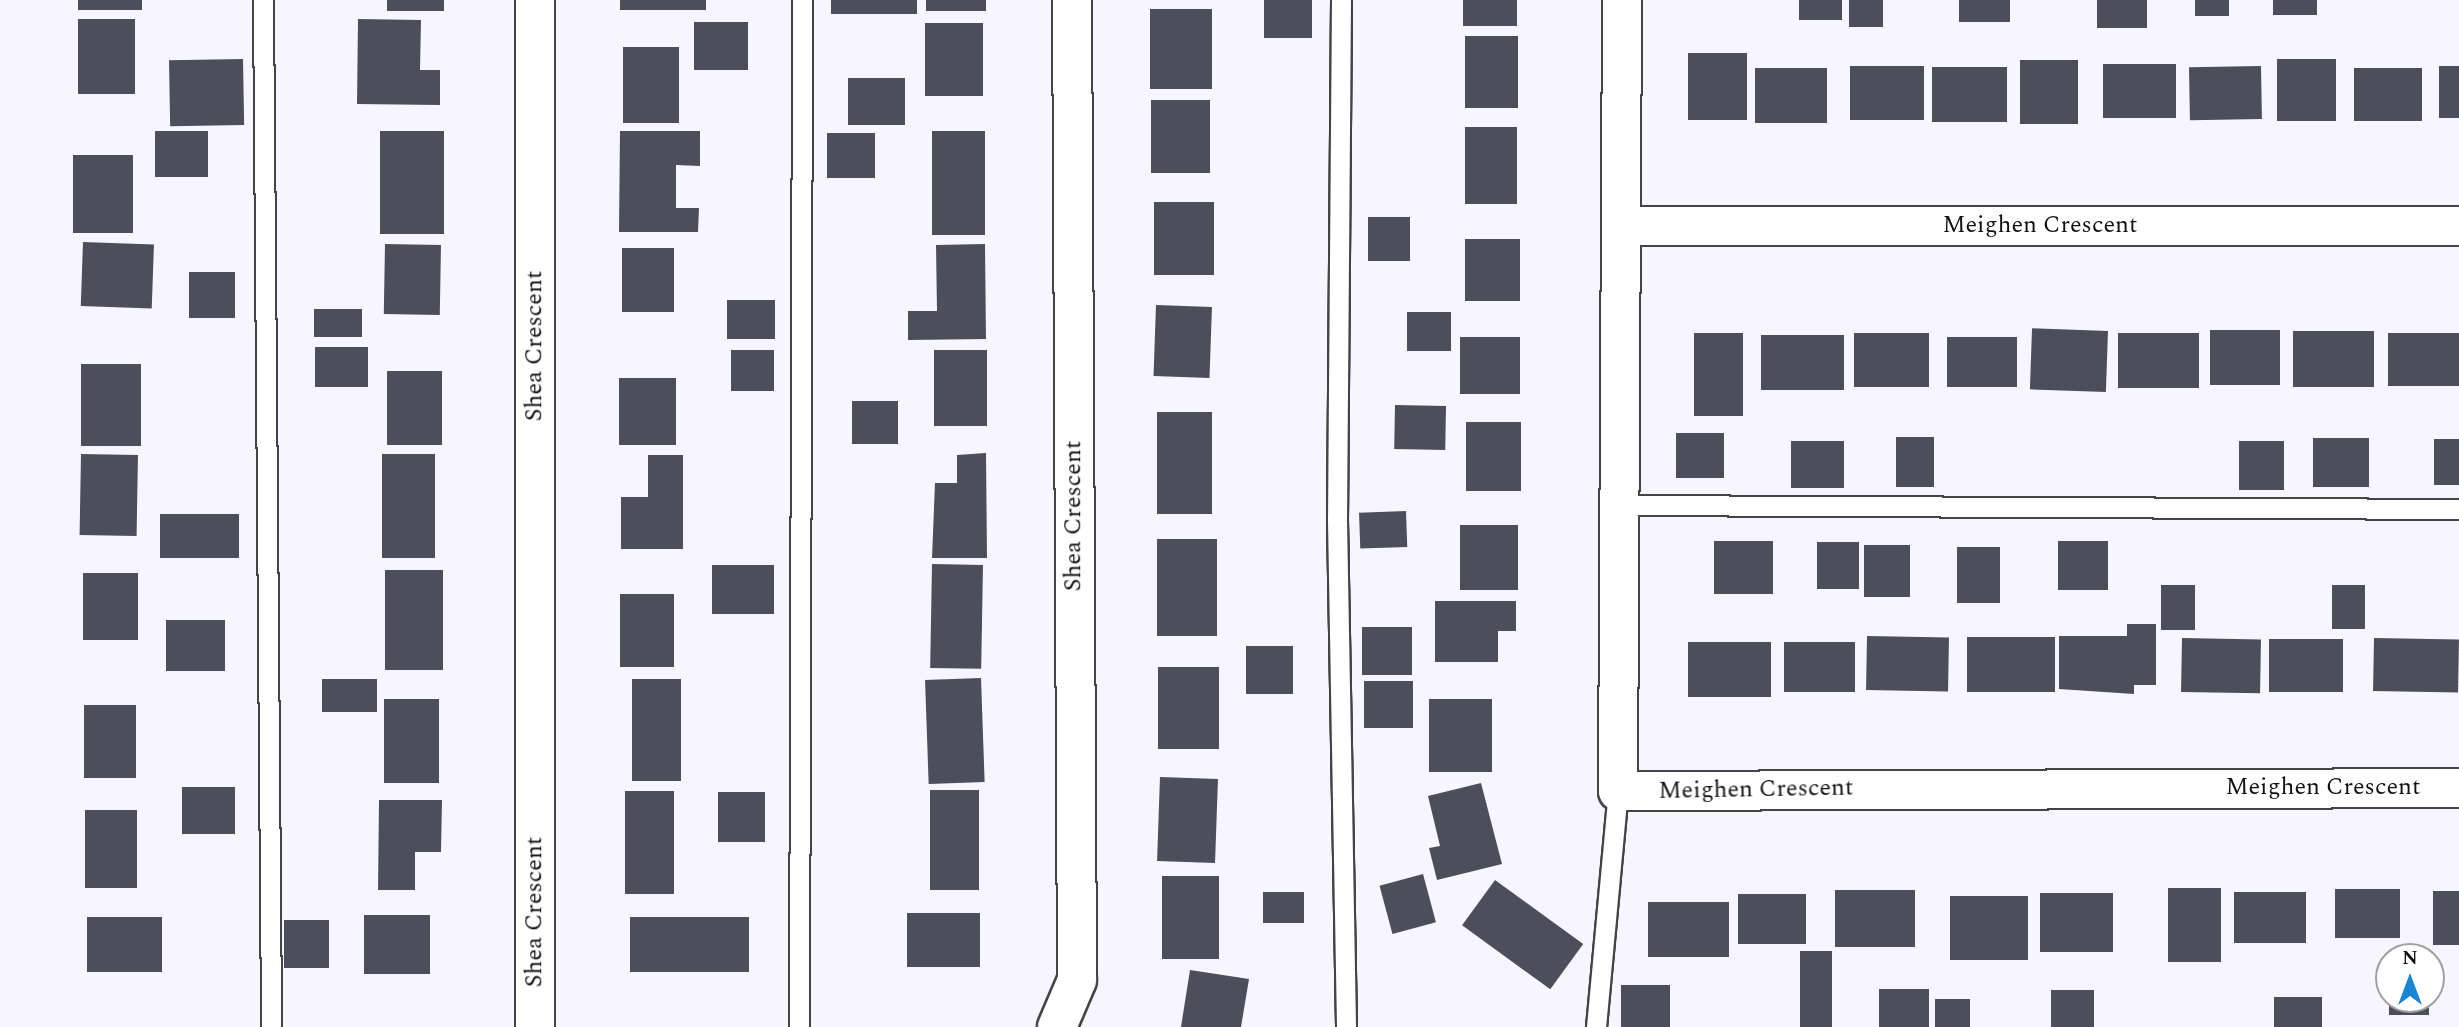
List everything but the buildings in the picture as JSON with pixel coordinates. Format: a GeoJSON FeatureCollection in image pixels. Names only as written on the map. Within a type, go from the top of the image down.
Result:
{"type":"FeatureCollection","features":[{"type":"Feature","properties":{"kind":"street","name":"Shea Crescent"},"geometry":{"type":"LineString","coordinates":[[535,0],[535,1027]]}},
{"type":"Feature","properties":{"kind":"street","name":"Shea Crescent"},"geometry":{"type":"LineString","coordinates":[[1057,1027],[1077,980],[1072,0]]}},
{"type":"Feature","properties":{"kind":"street"},"geometry":{"type":"LineString","coordinates":[[1618,791],[1622,505],[1622,0]]}},
{"type":"Feature","properties":{"kind":"street","name":"Meighen Crescent"},"geometry":{"type":"LineString","coordinates":[[1621,226],[2459,226]]}},
{"type":"Feature","properties":{"kind":"street","name":"Meighen Crescent"},"geometry":{"type":"LineString","coordinates":[[1618,791],[2459,788]]}},
{"type":"Feature","properties":{"kind":"lane"},"geometry":{"type":"LineString","coordinates":[[263,0],[271,1027]]}},
{"type":"Feature","properties":{"kind":"lane"},"geometry":{"type":"LineString","coordinates":[[799,1027],[802,0]]}},
{"type":"Feature","properties":{"kind":"lane"},"geometry":{"type":"LineString","coordinates":[[1341,0],[1337,520],[1346,1027]]}},
{"type":"Feature","properties":{"kind":"lane"},"geometry":{"type":"LineString","coordinates":[[1622,505],[2459,509]]}},
{"type":"Feature","properties":{"kind":"lane"},"geometry":{"type":"LineString","coordinates":[[1596,1027],[1618,791]]}}]}
